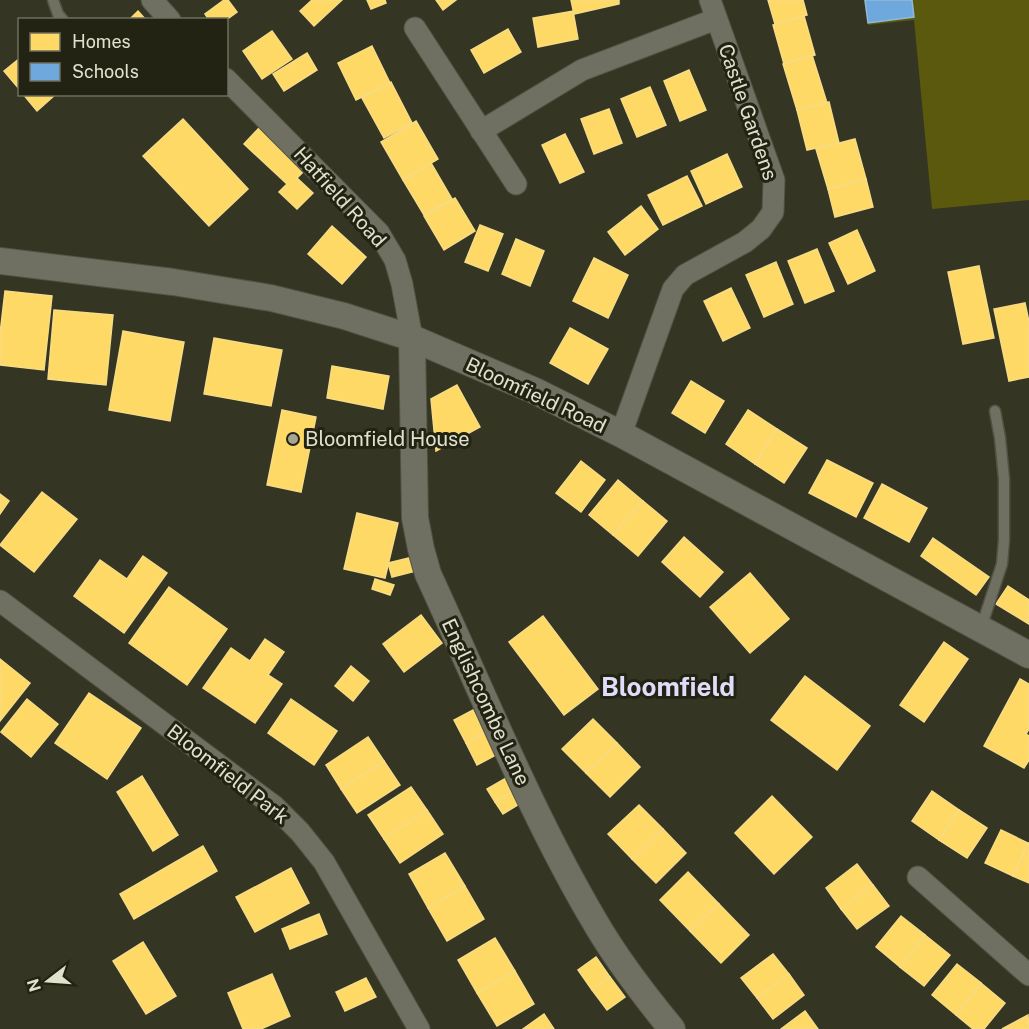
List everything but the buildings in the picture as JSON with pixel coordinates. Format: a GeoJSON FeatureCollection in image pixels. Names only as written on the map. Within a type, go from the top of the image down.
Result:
{"type":"FeatureCollection","features":[{"type":"Feature","properties":{"kind":"street"},"geometry":{"type":"LineString","coordinates":[[152,0],[168,18]]}},
{"type":"Feature","properties":{"kind":"street","name":"Castle Gardens"},"geometry":{"type":"LineString","coordinates":[[481,131],[582,70],[713,9],[774,180],[773,212],[761,229],[745,242],[685,275],[673,289],[621,434]]}},
{"type":"Feature","properties":{"kind":"street"},"geometry":{"type":"LineString","coordinates":[[415,28],[516,184]]}},
{"type":"Feature","properties":{"kind":"street","name":"Hatfield Road"},"geometry":{"type":"LineString","coordinates":[[228,81],[379,233],[395,260],[412,338]]}},
{"type":"Feature","properties":{"kind":"street","name":"Bloomfield Road"},"geometry":{"type":"LineString","coordinates":[[0,261],[172,282],[272,298],[344,316],[412,338],[535,392],[621,434],[1029,655]]}},
{"type":"Feature","properties":{"kind":"street","name":"Englishcombe Lane"},"geometry":{"type":"LineString","coordinates":[[412,338],[416,518],[428,574],[552,845],[596,924],[635,983],[672,1029]]}},
{"type":"Feature","properties":{"kind":"street","name":"Bloomfield Park"},"geometry":{"type":"LineString","coordinates":[[0,601],[274,806],[300,832],[329,870],[419,1029]]}},
{"type":"Feature","properties":{"kind":"street"},"geometry":{"type":"LineString","coordinates":[[918,877],[1029,975]]}},
{"type":"Feature","properties":{"kind":"lane"},"geometry":{"type":"LineString","coordinates":[[53,0],[61,18]]}},
{"type":"Feature","properties":{"kind":"lane"},"geometry":{"type":"LineString","coordinates":[[981,628],[1002,564],[1004,540],[1004,479],[1000,438],[994,411]]}},
{"type":"Feature","properties":{"kind":"shaded area"},"geometry":{"type":"Polygon","coordinates":[[[864,0],[1029,0],[1029,200],[932,209],[914,20],[868,25],[864,0]]]}},
{"type":"Feature","properties":{"kind":"place","name":"Bloomfield House"},"geometry":{"type":"Point","coordinates":[293,439]}},
{"type":"Feature","properties":{"kind":"district","name":"Bloomfield"},"geometry":{"type":"Point","coordinates":[668,687]}}]}
